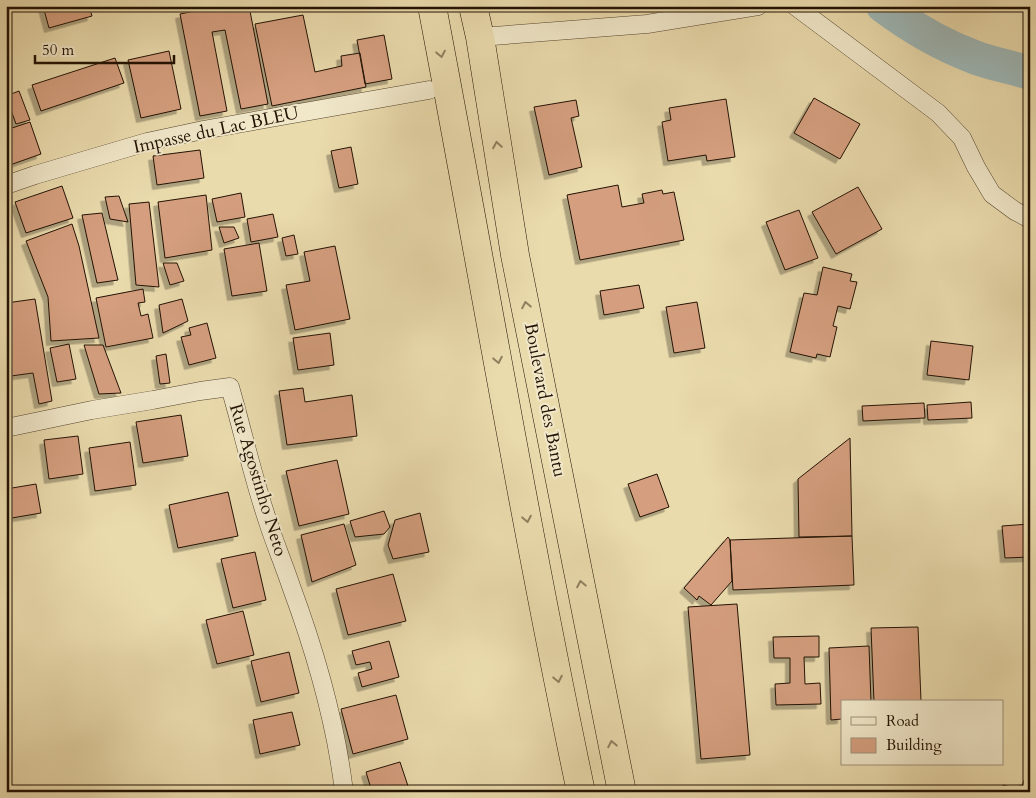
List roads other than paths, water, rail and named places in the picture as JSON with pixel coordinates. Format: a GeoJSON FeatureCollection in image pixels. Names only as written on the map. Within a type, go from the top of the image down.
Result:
{"type":"FeatureCollection","features":[{"type":"Feature","properties":{"kind":"highway"},"geometry":{"type":"LineString","coordinates":[[415,6],[443,161],[451,189],[461,212],[473,226]]}},
{"type":"Feature","properties":{"kind":"highway"},"geometry":{"type":"LineString","coordinates":[[432,6],[581,792]]}},
{"type":"Feature","properties":{"kind":"highway","name":"Boulevard des Bantu"},"geometry":{"type":"LineString","coordinates":[[473,6],[480,37],[516,255],[622,792]]}},
{"type":"Feature","properties":{"kind":"street"},"geometry":{"type":"LineString","coordinates":[[480,37],[647,24],[758,6]]}},
{"type":"Feature","properties":{"kind":"street"},"geometry":{"type":"LineString","coordinates":[[795,6],[938,113],[962,138],[992,194],[1015,211],[1030,219]]}},
{"type":"Feature","properties":{"kind":"street","name":"Impasse du Lac BLEU"},"geometry":{"type":"LineString","coordinates":[[6,185],[148,142],[203,130],[429,90]]}},
{"type":"Feature","properties":{"kind":"street","name":"Rue Agostinho Neto"},"geometry":{"type":"LineString","coordinates":[[6,428],[200,390],[230,387],[267,521],[292,588],[326,699],[344,792]]}},
{"type":"Feature","properties":{"kind":"waterway"},"geometry":{"type":"LineString","coordinates":[[883,6],[916,28],[950,47],[981,59],[1030,73]]}}]}
